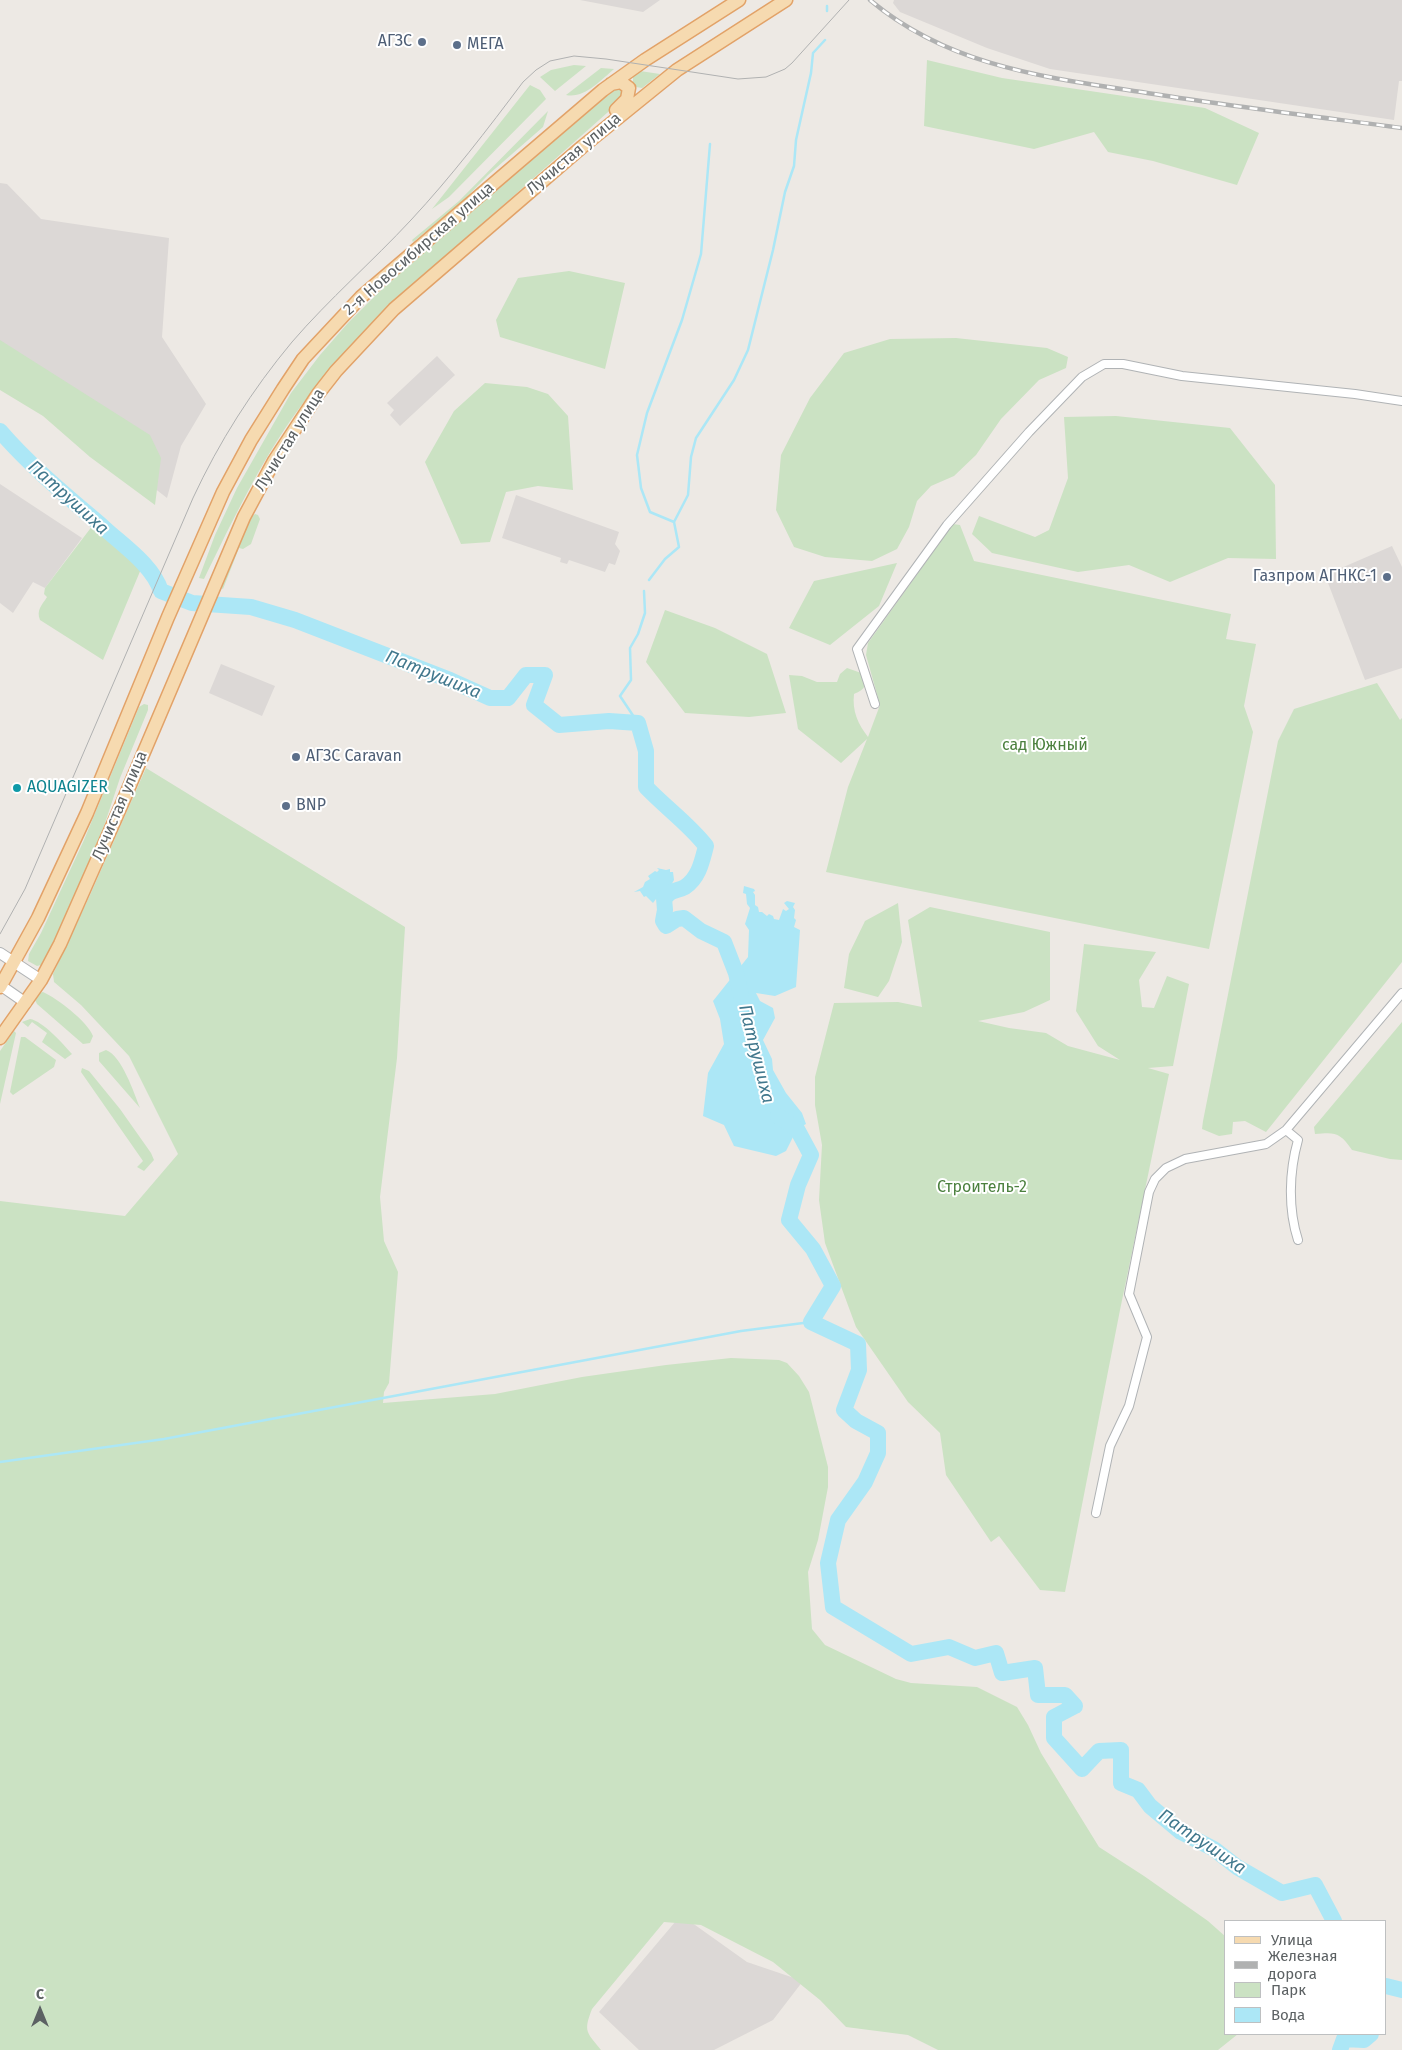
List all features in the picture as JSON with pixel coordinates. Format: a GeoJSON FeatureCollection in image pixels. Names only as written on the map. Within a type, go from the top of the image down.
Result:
{"type":"FeatureCollection","features":[{"type":"Feature","properties":{"kind":"main road","name":"2-я Новосибирская улица"},"geometry":{"type":"LineString","coordinates":[[186,576],[223,492],[282,389],[303,359],[361,296],[611,85],[649,57],[739,0]]}},
{"type":"Feature","properties":{"kind":"main road","name":"Лучистая улица"},"geometry":{"type":"LineString","coordinates":[[0,1038],[41,980],[60,944],[244,517],[274,461],[318,394],[336,371],[394,309],[582,147],[676,70],[786,0]]}},
{"type":"Feature","properties":{"kind":"main road"},"geometry":{"type":"LineString","coordinates":[[582,147],[587,139],[623,104],[629,95],[627,85],[621,82],[611,85]]}},
{"type":"Feature","properties":{"kind":"main road","name":"Лучистая улица"},"geometry":{"type":"LineString","coordinates":[[0,986],[15,962],[42,910],[94,797],[186,576]]}},
{"type":"Feature","properties":{"kind":"street"},"geometry":{"type":"LineString","coordinates":[[875,704],[857,649],[947,525],[1029,432],[1075,384],[1082,377],[1104,364],[1123,364],[1182,376],[1355,394],[1402,401]]}},
{"type":"Feature","properties":{"kind":"street"},"geometry":{"type":"LineString","coordinates":[[0,953],[41,980]]}},
{"type":"Feature","properties":{"kind":"street"},"geometry":{"type":"LineString","coordinates":[[0,986],[26,1003]]}},
{"type":"Feature","properties":{"kind":"street"},"geometry":{"type":"LineString","coordinates":[[1096,1513],[1110,1446],[1128,1406],[1147,1337],[1128,1294],[1149,1192],[1155,1179],[1166,1168],[1185,1159],[1266,1144],[1286,1130],[1402,993]]}},
{"type":"Feature","properties":{"kind":"street"},"geometry":{"type":"LineString","coordinates":[[1286,1130],[1298,1140],[1291,1166],[1293,1224],[1298,1240]]}},
{"type":"Feature","properties":{"kind":"shaded area"},"geometry":{"type":"Polygon","coordinates":[[[580,0],[660,0],[643,12],[580,0]]]}},
{"type":"Feature","properties":{"kind":"shaded area"},"geometry":{"type":"Polygon","coordinates":[[[894,0],[1402,0],[1402,81],[1399,81],[1394,120],[1050,69],[987,48],[900,12],[893,3],[894,0]]]}},
{"type":"Feature","properties":{"kind":"shaded area"},"geometry":{"type":"Polygon","coordinates":[[[0,183],[7,184],[41,219],[169,238],[162,337],[206,404],[181,446],[167,498],[0,368],[0,183]]]}},
{"type":"Feature","properties":{"kind":"shaded area"},"geometry":{"type":"Polygon","coordinates":[[[437,356],[455,375],[400,426],[390,415],[394,410],[387,403],[437,356]]]}},
{"type":"Feature","properties":{"kind":"shaded area"},"geometry":{"type":"Polygon","coordinates":[[[0,484],[82,538],[45,588],[33,582],[13,613],[0,603],[0,484]]]}},
{"type":"Feature","properties":{"kind":"shaded area"},"geometry":{"type":"Polygon","coordinates":[[[516,495],[619,532],[615,544],[620,551],[615,565],[609,563],[605,572],[569,560],[567,564],[560,562],[561,558],[502,538],[516,495]]]}},
{"type":"Feature","properties":{"kind":"shaded area"},"geometry":{"type":"Polygon","coordinates":[[[1392,546],[1402,567],[1402,668],[1365,680],[1325,575],[1392,546]]]}},
{"type":"Feature","properties":{"kind":"shaded area"},"geometry":{"type":"Polygon","coordinates":[[[221,664],[275,686],[262,716],[209,693],[221,664]]]}},
{"type":"Feature","properties":{"kind":"shaded area"},"geometry":{"type":"Polygon","coordinates":[[[681,1915],[747,1962],[803,1981],[773,2020],[714,2050],[639,2050],[599,2012],[681,1915]]]}},
{"type":"Feature","properties":{"kind":"green space"},"geometry":{"type":"Polygon","coordinates":[[[927,60],[1002,78],[1205,108],[1259,133],[1237,185],[1153,161],[1108,152],[1094,132],[1034,149],[924,126],[927,60]]]}},
{"type":"Feature","properties":{"kind":"green space"},"geometry":{"type":"Polygon","coordinates":[[[574,65],[586,66],[555,91],[540,77],[551,70],[574,65]]]}},
{"type":"Feature","properties":{"kind":"green space"},"geometry":{"type":"Polygon","coordinates":[[[601,68],[614,69],[586,91],[579,94],[566,95],[601,68]]]}},
{"type":"Feature","properties":{"kind":"green space"},"geometry":{"type":"Polygon","coordinates":[[[640,71],[660,74],[642,88],[636,87],[633,84],[633,77],[640,71]]]}},
{"type":"Feature","properties":{"kind":"green space"},"geometry":{"type":"Polygon","coordinates":[[[530,85],[540,90],[546,99],[449,197],[432,209],[530,85]]]}},
{"type":"Feature","properties":{"kind":"green space"},"geometry":{"type":"Polygon","coordinates":[[[620,87],[625,97],[385,310],[329,371],[298,410],[271,450],[204,579],[199,578],[215,535],[237,488],[291,393],[320,355],[348,323],[383,288],[609,94],[620,87]]]}},
{"type":"Feature","properties":{"kind":"green space"},"geometry":{"type":"Polygon","coordinates":[[[548,111],[543,127],[488,175],[460,204],[413,242],[412,240],[459,201],[548,111]]]}},
{"type":"Feature","properties":{"kind":"green space"},"geometry":{"type":"Polygon","coordinates":[[[569,271],[625,283],[605,369],[500,337],[496,320],[518,278],[569,271]]]}},
{"type":"Feature","properties":{"kind":"green space"},"geometry":{"type":"Polygon","coordinates":[[[956,338],[1047,348],[1068,357],[1066,368],[1039,380],[1001,419],[976,455],[954,476],[931,486],[917,501],[909,527],[897,549],[872,561],[825,557],[794,547],[776,510],[781,455],[810,398],[844,353],[890,339],[956,338]]]}},
{"type":"Feature","properties":{"kind":"green space"},"geometry":{"type":"Polygon","coordinates":[[[0,340],[150,435],[161,458],[155,505],[90,457],[43,416],[0,390],[0,340]]]}},
{"type":"Feature","properties":{"kind":"green space"},"geometry":{"type":"Polygon","coordinates":[[[485,383],[527,387],[548,394],[568,416],[573,490],[538,486],[506,492],[490,542],[461,544],[425,462],[454,411],[485,383]]]}},
{"type":"Feature","properties":{"kind":"green space"},"geometry":{"type":"Polygon","coordinates":[[[1116,416],[1230,428],[1275,485],[1276,559],[1228,558],[1170,582],[1129,565],[1078,572],[992,553],[972,534],[979,516],[1035,537],[1049,530],[1068,478],[1064,417],[1116,416]]]}},
{"type":"Feature","properties":{"kind":"green space"},"geometry":{"type":"Polygon","coordinates":[[[255,514],[260,519],[251,544],[243,549],[239,548],[223,589],[219,587],[250,518],[255,514]]]}},
{"type":"Feature","properties":{"kind":"green space","name":"сад Южный"},"geometry":{"type":"Polygon","coordinates":[[[953,524],[960,525],[974,561],[1231,614],[1226,639],[1256,644],[1244,706],[1253,732],[1209,949],[826,872],[848,787],[867,739],[841,763],[798,729],[789,675],[802,676],[817,682],[837,682],[840,674],[847,668],[864,674],[864,687],[854,694],[854,706],[861,727],[868,737],[880,705],[866,655],[868,643],[953,524]]]}},
{"type":"Feature","properties":{"kind":"green space"},"geometry":{"type":"Polygon","coordinates":[[[93,525],[141,569],[103,660],[40,620],[39,613],[47,597],[44,594],[45,588],[93,525]]]}},
{"type":"Feature","properties":{"kind":"green space"},"geometry":{"type":"Polygon","coordinates":[[[897,563],[879,606],[830,645],[789,628],[814,581],[897,563]]]}},
{"type":"Feature","properties":{"kind":"green space"},"geometry":{"type":"Polygon","coordinates":[[[665,610],[715,628],[767,654],[786,713],[749,717],[685,713],[646,662],[665,610]]]}},
{"type":"Feature","properties":{"kind":"green space"},"geometry":{"type":"Polygon","coordinates":[[[1377,683],[1400,720],[1402,718],[1402,962],[1266,1132],[1245,1121],[1233,1122],[1232,1134],[1219,1136],[1202,1129],[1203,1121],[1278,741],[1294,709],[1377,683]]]}},
{"type":"Feature","properties":{"kind":"green space"},"geometry":{"type":"Polygon","coordinates":[[[144,704],[148,705],[148,710],[120,778],[104,826],[55,940],[41,965],[37,966],[28,961],[29,954],[41,933],[84,840],[139,707],[144,704]]]}},
{"type":"Feature","properties":{"kind":"green space"},"geometry":{"type":"Polygon","coordinates":[[[146,768],[405,927],[397,1058],[380,1197],[384,1241],[398,1272],[389,1383],[384,1392],[383,1403],[495,1394],[582,1377],[731,1358],[779,1360],[787,1363],[799,1376],[809,1392],[828,1467],[828,1487],[818,1540],[808,1572],[812,1629],[825,1645],[896,1679],[911,1683],[977,1687],[1017,1707],[1041,1753],[1099,1847],[1208,1921],[1224,1935],[1224,2035],[1237,2035],[1218,2050],[938,2050],[908,2035],[846,2027],[820,2000],[773,1962],[701,1925],[664,1922],[592,2009],[587,2027],[592,2039],[601,2050],[0,2050],[0,1201],[125,1216],[178,1154],[129,1056],[81,1005],[54,982],[53,974],[146,768]]]}},
{"type":"Feature","properties":{"kind":"green space"},"geometry":{"type":"Polygon","coordinates":[[[898,903],[902,942],[889,981],[878,997],[844,988],[849,954],[865,921],[898,903]]]}},
{"type":"Feature","properties":{"kind":"green space","name":"Строитель-2"},"geometry":{"type":"Polygon","coordinates":[[[930,907],[1050,932],[1050,1000],[1024,1012],[978,1021],[1009,1028],[1046,1033],[1068,1046],[1120,1060],[1098,1046],[1076,1011],[1084,944],[1156,952],[1139,980],[1142,1007],[1154,1008],[1167,976],[1189,984],[1173,1066],[1148,1068],[1169,1074],[1120,1310],[1065,1592],[1040,1590],[999,1536],[991,1542],[946,1475],[940,1433],[908,1402],[856,1327],[825,1243],[819,1200],[822,1145],[815,1105],[815,1077],[834,1003],[898,1002],[922,1007],[908,920],[930,907]]]}},
{"type":"Feature","properties":{"kind":"green space"},"geometry":{"type":"Polygon","coordinates":[[[43,992],[64,1005],[85,1024],[93,1036],[90,1043],[83,1044],[37,1004],[34,998],[43,992]]]}},
{"type":"Feature","properties":{"kind":"green space"},"geometry":{"type":"Polygon","coordinates":[[[30,1019],[47,1028],[72,1054],[65,1059],[42,1042],[47,1033],[32,1022],[28,1027],[22,1022],[30,1019]]]}},
{"type":"Feature","properties":{"kind":"green space"},"geometry":{"type":"Polygon","coordinates":[[[1402,1022],[1402,1160],[1352,1150],[1336,1134],[1315,1134],[1314,1127],[1402,1022]]]}},
{"type":"Feature","properties":{"kind":"green space"},"geometry":{"type":"Polygon","coordinates":[[[14,1031],[16,1033],[0,1104],[0,1051],[14,1031]]]}},
{"type":"Feature","properties":{"kind":"green space"},"geometry":{"type":"Polygon","coordinates":[[[21,1037],[25,1037],[56,1060],[54,1067],[13,1095],[10,1092],[21,1037]]]}},
{"type":"Feature","properties":{"kind":"green space"},"geometry":{"type":"Polygon","coordinates":[[[106,1050],[117,1059],[122,1067],[140,1108],[99,1061],[99,1053],[106,1050]]]}},
{"type":"Feature","properties":{"kind":"green space"},"geometry":{"type":"Polygon","coordinates":[[[82,1068],[89,1071],[120,1109],[151,1153],[154,1160],[144,1171],[137,1167],[143,1161],[81,1072],[82,1068]]]}},
{"type":"Feature","properties":{"kind":"water"},"geometry":{"type":"Polygon","coordinates":[[[657,868],[670,869],[670,872],[673,872],[674,880],[670,887],[672,890],[671,897],[677,892],[673,901],[663,906],[665,910],[661,910],[661,902],[656,899],[653,903],[646,896],[644,897],[640,891],[634,892],[643,887],[645,882],[650,879],[648,876],[659,870],[657,868]]]}},
{"type":"Feature","properties":{"kind":"water"},"geometry":{"type":"Polygon","coordinates":[[[744,886],[754,889],[755,905],[758,907],[759,912],[767,916],[769,914],[774,919],[779,920],[783,909],[786,911],[789,909],[784,903],[787,901],[795,903],[793,907],[796,920],[794,927],[800,930],[796,987],[775,996],[756,993],[760,1001],[773,1008],[775,1018],[763,1040],[772,1059],[773,1070],[786,1093],[802,1113],[806,1124],[797,1129],[786,1151],[776,1156],[734,1146],[724,1125],[703,1116],[708,1073],[724,1044],[720,1019],[713,1001],[748,957],[749,930],[745,924],[750,908],[747,904],[746,894],[743,893],[744,886]]]}},
{"type":"Feature","properties":{"kind":"waterway"},"geometry":{"type":"LineString","coordinates":[[827,6],[827,11]]}},
{"type":"Feature","properties":{"kind":"waterway"},"geometry":{"type":"LineString","coordinates":[[674,522],[688,495],[691,457],[696,438],[734,380],[748,350],[773,250],[785,192],[794,166],[796,140],[811,73],[813,53],[825,40]]}},
{"type":"Feature","properties":{"kind":"waterway"},"geometry":{"type":"LineString","coordinates":[[649,580],[665,559],[679,547],[674,522],[650,512],[641,488],[637,455],[647,413],[682,320],[701,254],[710,144]]}},
{"type":"Feature","properties":{"kind":"waterway","name":"Патрушиха"},"geometry":{"type":"LineString","coordinates":[[0,431],[49,480],[136,556],[151,572],[161,591],[192,603],[251,607],[295,620],[450,680],[490,698],[508,698],[526,675],[545,675],[534,705],[559,725],[609,721],[638,723],[646,751],[646,787],[692,830],[706,846],[694,879],[685,887],[673,891],[664,898],[665,910],[663,921],[666,926],[677,919],[684,918],[701,931],[724,942],[736,973],[741,995]]}},
{"type":"Feature","properties":{"kind":"waterway"},"geometry":{"type":"LineString","coordinates":[[638,723],[620,696],[631,680],[630,648],[638,634],[645,613],[644,591]]}},
{"type":"Feature","properties":{"kind":"waterway","name":"Патрушиха"},"geometry":{"type":"LineString","coordinates":[[778,1116],[797,1129],[811,1155],[798,1185],[789,1220],[813,1249],[833,1286],[811,1322],[858,1344],[859,1370],[844,1410],[856,1421],[878,1433],[878,1453],[865,1482],[838,1520],[828,1563],[833,1607],[911,1654],[949,1647],[975,1658],[996,1653],[1002,1673],[1035,1668],[1038,1695],[1065,1695],[1075,1706],[1054,1717],[1054,1738],[1082,1769],[1099,1751],[1121,1750],[1121,1783],[1138,1790],[1150,1806],[1181,1832],[1214,1849],[1237,1867],[1282,1893],[1315,1885],[1333,1920]]}},
{"type":"Feature","properties":{"kind":"waterway"},"geometry":{"type":"LineString","coordinates":[[0,1462],[164,1439],[741,1331],[811,1322]]}},
{"type":"Feature","properties":{"kind":"waterway","name":"Патрушиха"},"geometry":{"type":"LineString","coordinates":[[1387,1986],[1402,1990]]}},
{"type":"Feature","properties":{"kind":"waterway"},"geometry":{"type":"LineString","coordinates":[[1340,2050],[1344,2039],[1364,2040],[1370,2035]]}},
{"type":"Feature","properties":{"kind":"tram line"},"geometry":{"type":"LineString","coordinates":[[0,934],[25,889],[193,498],[237,417],[263,379],[292,342],[426,204],[523,82],[550,61],[574,56],[738,79],[766,77],[785,69],[792,63],[849,0]]}},
{"type":"Feature","properties":{"kind":"railway"},"geometry":{"type":"LineString","coordinates":[[870,0],[902,23],[935,42],[969,56],[1004,67],[1116,88],[1247,108],[1402,128]]}},
{"type":"Feature","properties":{"kind":"place","name":"АГЗС"},"geometry":{"type":"Point","coordinates":[422,42]}},
{"type":"Feature","properties":{"kind":"place","name":"МЕГА"},"geometry":{"type":"Point","coordinates":[457,45]}},
{"type":"Feature","properties":{"kind":"place","name":"Газпром АГНКС-1"},"geometry":{"type":"Point","coordinates":[1387,577]}},
{"type":"Feature","properties":{"kind":"place","name":"АГЗС Caravan"},"geometry":{"type":"Point","coordinates":[296,757]}},
{"type":"Feature","properties":{"kind":"place","name":"AQUAGIZER"},"geometry":{"type":"Point","coordinates":[17,788]}},
{"type":"Feature","properties":{"kind":"place","name":"BNP"},"geometry":{"type":"Point","coordinates":[286,806]}}]}
